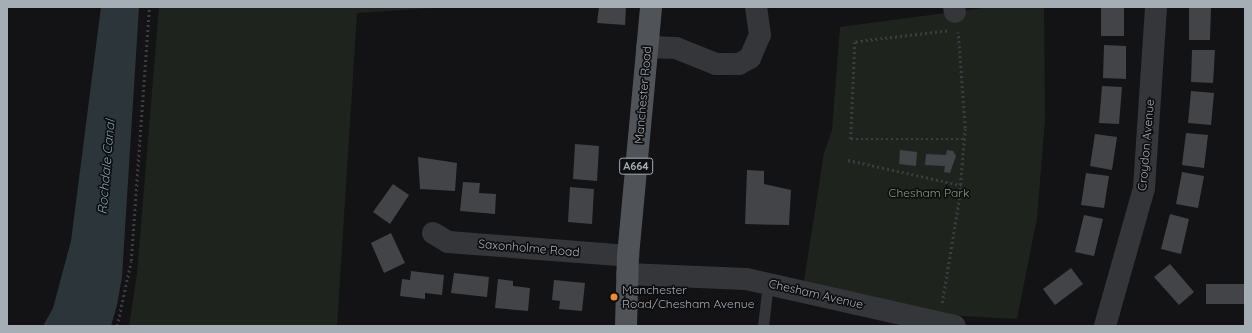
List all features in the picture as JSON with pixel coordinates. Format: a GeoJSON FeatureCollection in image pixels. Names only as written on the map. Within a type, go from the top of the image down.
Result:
{"type":"FeatureCollection","features":[{"type":"Feature","properties":{"kind":"main road","name":"Manchester Road"},"geometry":{"type":"LineString","coordinates":[[626,326],[628,265],[651,7]]}},
{"type":"Feature","properties":{"kind":"street"},"geometry":{"type":"LineString","coordinates":[[647,47],[676,48],[716,64],[739,64],[750,58],[760,36],[756,7]]}},
{"type":"Feature","properties":{"kind":"street","name":"Croydon Avenue"},"geometry":{"type":"LineString","coordinates":[[1105,326],[1144,188],[1156,7]]}},
{"type":"Feature","properties":{"kind":"street","name":"Saxonholme Road"},"geometry":{"type":"LineString","coordinates":[[433,234],[448,242],[628,265]]}},
{"type":"Feature","properties":{"kind":"street","name":"Chesham Avenue"},"geometry":{"type":"LineString","coordinates":[[628,265],[768,282],[947,325]]}},
{"type":"Feature","properties":{"kind":"lane"},"geometry":{"type":"LineString","coordinates":[[763,326],[768,282]]}},
{"type":"Feature","properties":{"kind":"path"},"geometry":{"type":"LineString","coordinates":[[117,326],[130,261],[149,7]]}},
{"type":"Feature","properties":{"kind":"path"},"geometry":{"type":"LineString","coordinates":[[947,325],[964,139],[956,16],[855,42],[850,138],[964,139]]}},
{"type":"Feature","properties":{"kind":"path"},"geometry":{"type":"LineString","coordinates":[[848,160],[961,185]]}},
{"type":"Feature","properties":{"kind":"green space"},"geometry":{"type":"Polygon","coordinates":[[[159,7],[449,7],[357,13],[337,326],[129,326],[137,274],[159,7]]]}},
{"type":"Feature","properties":{"kind":"green space","name":"Chesham Park"},"geometry":{"type":"Polygon","coordinates":[[[991,7],[1044,7],[1045,120],[1037,218],[1017,319],[945,315],[804,281],[824,153],[832,130],[840,27],[991,7]]]}},
{"type":"Feature","properties":{"kind":"water","name":"Rochdale Canal"},"geometry":{"type":"Polygon","coordinates":[[[101,7],[139,7],[122,277],[117,305],[111,326],[43,326],[53,308],[71,241],[101,7]]]}},
{"type":"Feature","properties":{"kind":"building"},"geometry":{"type":"Polygon","coordinates":[[[599,7],[626,7],[625,25],[597,23],[599,7]]]}},
{"type":"Feature","properties":{"kind":"building"},"geometry":{"type":"Polygon","coordinates":[[[1101,7],[1124,7],[1124,36],[1101,36],[1101,7]]]}},
{"type":"Feature","properties":{"kind":"building"},"geometry":{"type":"Polygon","coordinates":[[[1189,7],[1211,7],[1210,40],[1189,40],[1189,7]]]}},
{"type":"Feature","properties":{"kind":"building"},"geometry":{"type":"Polygon","coordinates":[[[1104,45],[1126,46],[1126,79],[1103,78],[1104,45]]]}},
{"type":"Feature","properties":{"kind":"building"},"geometry":{"type":"Polygon","coordinates":[[[1192,50],[1215,50],[1213,83],[1191,82],[1192,50]]]}},
{"type":"Feature","properties":{"kind":"building"},"geometry":{"type":"Polygon","coordinates":[[[1102,86],[1122,87],[1119,124],[1099,123],[1102,86]]]}},
{"type":"Feature","properties":{"kind":"building"},"geometry":{"type":"Polygon","coordinates":[[[1191,91],[1214,93],[1211,125],[1188,123],[1191,91]]]}},
{"type":"Feature","properties":{"kind":"building"},"geometry":{"type":"Polygon","coordinates":[[[1186,133],[1208,135],[1204,168],[1182,165],[1186,133]]]}},
{"type":"Feature","properties":{"kind":"building"},"geometry":{"type":"Polygon","coordinates":[[[1095,134],[1117,137],[1112,170],[1090,166],[1095,134]]]}},
{"type":"Feature","properties":{"kind":"building"},"geometry":{"type":"Polygon","coordinates":[[[575,144],[599,146],[597,181],[573,179],[575,144]]]}},
{"type":"Feature","properties":{"kind":"building"},"geometry":{"type":"Polygon","coordinates":[[[900,150],[917,152],[916,166],[899,164],[900,150]]]}},
{"type":"Feature","properties":{"kind":"building"},"geometry":{"type":"Polygon","coordinates":[[[947,150],[953,151],[956,156],[950,173],[944,172],[945,166],[925,165],[926,154],[946,155],[947,150]]]}},
{"type":"Feature","properties":{"kind":"building"},"geometry":{"type":"Polygon","coordinates":[[[418,157],[457,163],[455,191],[420,189],[418,157]]]}},
{"type":"Feature","properties":{"kind":"building"},"geometry":{"type":"Polygon","coordinates":[[[747,170],[764,171],[764,184],[791,190],[789,225],[745,224],[747,170]]]}},
{"type":"Feature","properties":{"kind":"building"},"geometry":{"type":"Polygon","coordinates":[[[1182,172],[1204,176],[1198,208],[1176,204],[1182,172]]]}},
{"type":"Feature","properties":{"kind":"building"},"geometry":{"type":"Polygon","coordinates":[[[1086,173],[1109,176],[1104,208],[1081,205],[1086,173]]]}},
{"type":"Feature","properties":{"kind":"building"},"geometry":{"type":"Polygon","coordinates":[[[463,182],[480,183],[479,193],[496,194],[495,214],[460,211],[463,182]]]}},
{"type":"Feature","properties":{"kind":"building"},"geometry":{"type":"Polygon","coordinates":[[[393,184],[409,195],[390,224],[373,212],[393,184]]]}},
{"type":"Feature","properties":{"kind":"building"},"geometry":{"type":"Polygon","coordinates":[[[570,187],[594,189],[592,224],[568,222],[570,187]]]}},
{"type":"Feature","properties":{"kind":"building"},"geometry":{"type":"Polygon","coordinates":[[[1170,214],[1189,219],[1181,254],[1161,249],[1170,214]]]}},
{"type":"Feature","properties":{"kind":"building"},"geometry":{"type":"Polygon","coordinates":[[[1084,215],[1103,219],[1094,256],[1075,252],[1084,215]]]}},
{"type":"Feature","properties":{"kind":"building"},"geometry":{"type":"Polygon","coordinates":[[[391,233],[405,263],[384,273],[371,243],[391,233]]]}},
{"type":"Feature","properties":{"kind":"building"},"geometry":{"type":"Polygon","coordinates":[[[1170,264],[1194,292],[1179,305],[1154,277],[1170,264]]]}},
{"type":"Feature","properties":{"kind":"building"},"geometry":{"type":"Polygon","coordinates":[[[1071,268],[1083,284],[1055,305],[1043,289],[1071,268]]]}},
{"type":"Feature","properties":{"kind":"building"},"geometry":{"type":"Polygon","coordinates":[[[411,271],[444,275],[442,295],[425,293],[425,299],[400,296],[402,279],[410,280],[411,271]]]}},
{"type":"Feature","properties":{"kind":"building"},"geometry":{"type":"Polygon","coordinates":[[[454,273],[489,277],[487,297],[451,293],[454,273]]]}},
{"type":"Feature","properties":{"kind":"building"},"geometry":{"type":"Polygon","coordinates":[[[498,279],[513,281],[513,286],[530,288],[528,311],[495,308],[498,279]]]}},
{"type":"Feature","properties":{"kind":"building"},"geometry":{"type":"Polygon","coordinates":[[[554,280],[585,283],[582,311],[559,309],[560,301],[552,300],[554,280]]]}},
{"type":"Feature","properties":{"kind":"building"},"geometry":{"type":"Polygon","coordinates":[[[1206,284],[1244,284],[1244,304],[1206,304],[1206,284]]]}},
{"type":"Feature","properties":{"kind":"place","name":"Manchester Road/Chesham Avenue"},"geometry":{"type":"Point","coordinates":[614,297]}}]}
